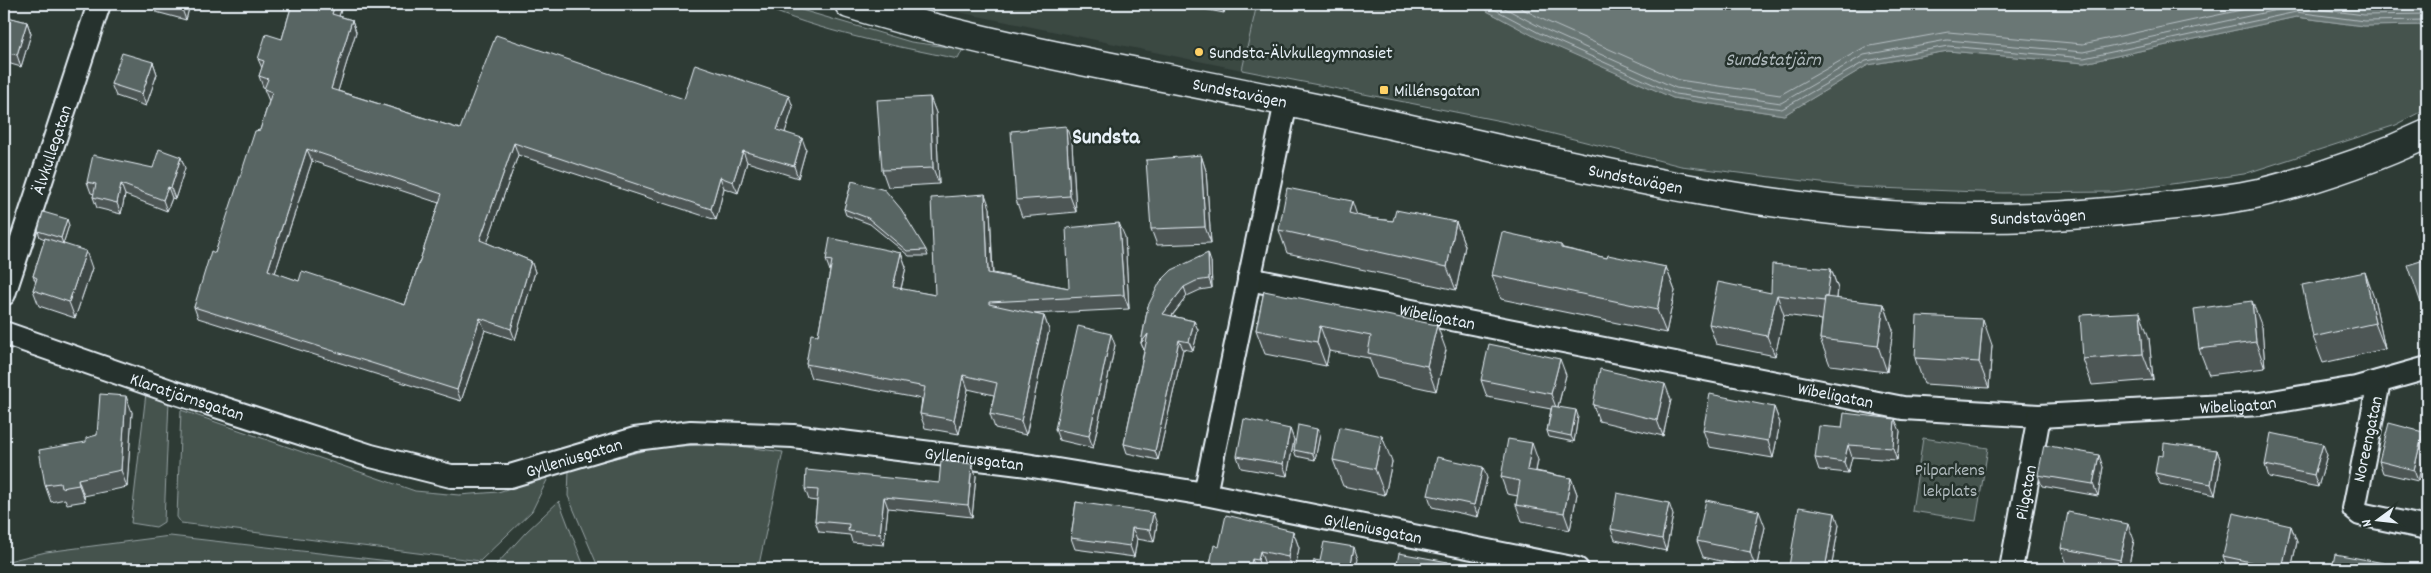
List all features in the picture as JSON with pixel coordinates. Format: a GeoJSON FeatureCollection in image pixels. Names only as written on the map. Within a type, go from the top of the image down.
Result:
{"type":"FeatureCollection","features":[{"type":"Feature","properties":{"kind":"street","name":"Älvkullegatan"},"geometry":{"type":"LineString","coordinates":[[4,294],[99,4]]}},
{"type":"Feature","properties":{"kind":"street","name":"Sundstavägen"},"geometry":{"type":"LineString","coordinates":[[849,4],[977,38],[1286,102],[1617,176],[1810,208],[1910,216],[2046,218],[2182,204],[2258,193],[2332,172],[2397,148],[2427,134]]}},
{"type":"Feature","properties":{"kind":"street"},"geometry":{"type":"LineString","coordinates":[[1205,494],[1286,102]]}},
{"type":"Feature","properties":{"kind":"street","name":"Wibeligatan"},"geometry":{"type":"LineString","coordinates":[[1249,279],[1903,408],[2039,416],[2261,404],[2356,388],[2427,368]]}},
{"type":"Feature","properties":{"kind":"street","name":"Klaratjärnsgatan"},"geometry":{"type":"LineString","coordinates":[[4,333],[173,392],[371,456]]}},
{"type":"Feature","properties":{"kind":"street","name":"Noreengatan"},"geometry":{"type":"LineString","coordinates":[[2379,382],[2354,509],[2360,514],[2427,528]]}},
{"type":"Feature","properties":{"kind":"street","name":"Pilgatan"},"geometry":{"type":"LineString","coordinates":[[2011,569],[2039,416]]}},
{"type":"Feature","properties":{"kind":"street","name":"Gylleniusgatan"},"geometry":{"type":"LineString","coordinates":[[371,456],[451,476],[510,476],[635,439],[691,432],[758,433],[1020,464],[1205,494],[1577,569]]}},
{"type":"Feature","properties":{"kind":"shaded area","name":"Sundsta-Älvkullegymnasiet"},"geometry":{"type":"Polygon","coordinates":[[[919,4],[1257,4],[1242,70],[919,4]]]}},
{"type":"Feature","properties":{"kind":"green space"},"geometry":{"type":"Polygon","coordinates":[[[757,4],[781,4],[911,42],[963,49],[958,59],[856,37],[781,14],[757,4]]]}},
{"type":"Feature","properties":{"kind":"green space"},"geometry":{"type":"Polygon","coordinates":[[[1257,4],[1485,4],[1487,11],[1506,21],[1673,98],[1784,115],[1868,65],[1948,51],[2084,63],[2296,17],[2363,26],[2427,25],[2427,109],[2396,125],[2244,174],[2113,192],[2003,193],[1854,187],[1681,166],[1506,122],[1242,70],[1257,4]]]}},
{"type":"Feature","properties":{"kind":"green space"},"geometry":{"type":"Polygon","coordinates":[[[146,393],[169,400],[164,522],[156,527],[131,523],[146,393]]]}},
{"type":"Feature","properties":{"kind":"green space"},"geometry":{"type":"Polygon","coordinates":[[[181,410],[415,491],[459,495],[498,492],[549,476],[532,511],[480,561],[181,523],[177,517],[181,410]]]}},
{"type":"Feature","properties":{"kind":"green space","name":"Pilparkens lekplats"},"geometry":{"type":"Polygon","coordinates":[[[1923,438],[1988,448],[1976,521],[1912,511],[1923,438]]]}},
{"type":"Feature","properties":{"kind":"green space"},"geometry":{"type":"Polygon","coordinates":[[[724,444],[783,452],[758,569],[599,569],[568,496],[569,470],[658,447],[724,444]]]}},
{"type":"Feature","properties":{"kind":"green space"},"geometry":{"type":"Polygon","coordinates":[[[559,501],[585,569],[516,569],[496,565],[526,532],[559,501]]]}},
{"type":"Feature","properties":{"kind":"green space"},"geometry":{"type":"Polygon","coordinates":[[[170,536],[459,569],[4,569],[4,562],[46,552],[170,536]]]}},
{"type":"Feature","properties":{"kind":"water","name":"Sundstatjärn"},"geometry":{"type":"Polygon","coordinates":[[[1485,4],[2427,4],[2427,25],[2363,26],[2296,17],[2084,63],[1948,51],[1868,65],[1784,115],[1673,98],[1539,39],[1487,11],[1485,4]]]}},
{"type":"Feature","properties":{"kind":"building"},"geometry":{"type":"Polygon","coordinates":[[[164,4],[183,4],[182,9],[164,4]]]}},
{"type":"Feature","properties":{"kind":"building"},"geometry":{"type":"Polygon","coordinates":[[[292,4],[335,4],[332,14],[352,20],[331,89],[460,129],[496,35],[684,99],[695,64],[789,96],[777,130],[802,138],[794,166],[743,151],[733,182],[720,177],[711,209],[514,143],[480,240],[531,261],[511,329],[480,318],[457,390],[194,307],[211,251],[215,253],[255,131],[260,130],[272,92],[264,89],[268,79],[259,76],[264,61],[258,59],[266,34],[282,39],[292,4]],[[307,149],[268,270],[299,281],[302,271],[405,305],[442,194],[307,149]]]}},
{"type":"Feature","properties":{"kind":"building"},"geometry":{"type":"Polygon","coordinates":[[[4,16],[27,22],[17,55],[4,52],[4,16]]]}},
{"type":"Feature","properties":{"kind":"building"},"geometry":{"type":"Polygon","coordinates":[[[122,53],[153,62],[142,94],[111,84],[122,53]]]}},
{"type":"Feature","properties":{"kind":"building"},"geometry":{"type":"Polygon","coordinates":[[[930,97],[933,168],[882,170],[877,100],[930,97]]]}},
{"type":"Feature","properties":{"kind":"building"},"geometry":{"type":"Polygon","coordinates":[[[1066,126],[1070,196],[1016,200],[1011,131],[1066,126]]]}},
{"type":"Feature","properties":{"kind":"building"},"geometry":{"type":"Polygon","coordinates":[[[159,149],[181,157],[171,188],[168,187],[163,200],[121,184],[117,203],[93,197],[96,184],[87,182],[93,155],[153,168],[159,149]]]}},
{"type":"Feature","properties":{"kind":"building"},"geometry":{"type":"Polygon","coordinates":[[[1201,155],[1205,227],[1151,229],[1146,160],[1201,155]]]}},
{"type":"Feature","properties":{"kind":"building"},"geometry":{"type":"Polygon","coordinates":[[[852,181],[885,190],[901,209],[926,250],[907,251],[868,218],[844,209],[852,181]]]}},
{"type":"Feature","properties":{"kind":"building"},"geometry":{"type":"Polygon","coordinates":[[[1287,188],[1352,201],[1349,213],[1368,218],[1393,221],[1396,210],[1456,222],[1447,267],[1279,230],[1287,188]]]}},
{"type":"Feature","properties":{"kind":"building"},"geometry":{"type":"Polygon","coordinates":[[[985,194],[988,273],[1069,288],[1066,228],[1119,223],[1124,295],[989,302],[989,304],[1044,316],[1021,421],[990,414],[997,383],[963,375],[954,420],[920,414],[925,387],[806,364],[811,334],[818,335],[832,261],[826,260],[830,238],[901,253],[893,287],[935,295],[931,198],[985,194]]]}},
{"type":"Feature","properties":{"kind":"building"},"geometry":{"type":"Polygon","coordinates":[[[43,212],[67,219],[61,238],[38,231],[43,212]]]}},
{"type":"Feature","properties":{"kind":"building"},"geometry":{"type":"Polygon","coordinates":[[[1502,232],[1561,245],[1561,248],[1607,258],[1608,255],[1666,267],[1657,310],[1492,275],[1502,232]]]}},
{"type":"Feature","properties":{"kind":"building"},"geometry":{"type":"Polygon","coordinates":[[[45,238],[86,251],[69,302],[33,290],[37,278],[33,276],[45,238]]]}},
{"type":"Feature","properties":{"kind":"building"},"geometry":{"type":"Polygon","coordinates":[[[1208,253],[1209,279],[1196,281],[1184,287],[1163,314],[1194,321],[1189,342],[1179,340],[1155,451],[1124,444],[1148,334],[1141,343],[1148,306],[1160,282],[1172,270],[1208,253]]]}},
{"type":"Feature","properties":{"kind":"building"},"geometry":{"type":"Polygon","coordinates":[[[2427,259],[2427,308],[2423,309],[2408,265],[2427,259]]]}},
{"type":"Feature","properties":{"kind":"building"},"geometry":{"type":"Polygon","coordinates":[[[1772,264],[1831,269],[1827,297],[1825,297],[1824,301],[1777,295],[1767,336],[1709,324],[1718,282],[1771,293],[1772,264]]]}},
{"type":"Feature","properties":{"kind":"building"},"geometry":{"type":"Polygon","coordinates":[[[2365,272],[2375,323],[2313,337],[2302,285],[2365,272]]]}},
{"type":"Feature","properties":{"kind":"building"},"geometry":{"type":"Polygon","coordinates":[[[1264,291],[1437,325],[1427,366],[1368,353],[1371,336],[1320,326],[1317,342],[1256,330],[1264,291]]]}},
{"type":"Feature","properties":{"kind":"building"},"geometry":{"type":"Polygon","coordinates":[[[1825,297],[1884,304],[1878,346],[1820,339],[1825,297]]]}},
{"type":"Feature","properties":{"kind":"building"},"geometry":{"type":"Polygon","coordinates":[[[2252,301],[2256,342],[2199,349],[2194,309],[2252,301]]]}},
{"type":"Feature","properties":{"kind":"building"},"geometry":{"type":"Polygon","coordinates":[[[2140,312],[2143,354],[2083,359],[2080,315],[2140,312]]]}},
{"type":"Feature","properties":{"kind":"building"},"geometry":{"type":"Polygon","coordinates":[[[1917,316],[1983,319],[1979,362],[1915,358],[1917,316]]]}},
{"type":"Feature","properties":{"kind":"building"},"geometry":{"type":"Polygon","coordinates":[[[1078,326],[1111,334],[1089,436],[1055,429],[1078,326]]]}},
{"type":"Feature","properties":{"kind":"building"},"geometry":{"type":"Polygon","coordinates":[[[1489,344],[1560,359],[1551,394],[1481,380],[1489,344]]]}},
{"type":"Feature","properties":{"kind":"building"},"geometry":{"type":"Polygon","coordinates":[[[1600,369],[1665,384],[1657,420],[1593,405],[1600,369]]]}},
{"type":"Feature","properties":{"kind":"building"},"geometry":{"type":"Polygon","coordinates":[[[100,394],[126,396],[121,470],[78,479],[79,485],[61,488],[60,483],[45,485],[39,450],[86,442],[86,438],[97,435],[100,394]]]}},
{"type":"Feature","properties":{"kind":"building"},"geometry":{"type":"Polygon","coordinates":[[[1710,394],[1774,407],[1768,441],[1703,430],[1710,394]]]}},
{"type":"Feature","properties":{"kind":"building"},"geometry":{"type":"Polygon","coordinates":[[[1552,406],[1576,410],[1571,436],[1547,431],[1552,406]]]}},
{"type":"Feature","properties":{"kind":"building"},"geometry":{"type":"Polygon","coordinates":[[[1844,413],[1895,419],[1893,448],[1848,445],[1844,462],[1815,458],[1819,426],[1842,428],[1844,413]]]}},
{"type":"Feature","properties":{"kind":"building"},"geometry":{"type":"Polygon","coordinates":[[[1244,419],[1290,429],[1283,464],[1237,456],[1244,419]]]}},
{"type":"Feature","properties":{"kind":"building"},"geometry":{"type":"Polygon","coordinates":[[[2389,423],[2423,432],[2414,470],[2379,461],[2389,423]]]}},
{"type":"Feature","properties":{"kind":"building"},"geometry":{"type":"Polygon","coordinates":[[[1298,425],[1317,429],[1313,454],[1294,450],[1298,425]]]}},
{"type":"Feature","properties":{"kind":"building"},"geometry":{"type":"Polygon","coordinates":[[[1340,427],[1382,436],[1375,469],[1333,460],[1340,427]]]}},
{"type":"Feature","properties":{"kind":"building"},"geometry":{"type":"Polygon","coordinates":[[[2271,433],[2323,444],[2314,475],[2265,465],[2271,433]]]}},
{"type":"Feature","properties":{"kind":"building"},"geometry":{"type":"Polygon","coordinates":[[[1508,439],[1532,443],[1527,470],[1571,478],[1564,513],[1516,505],[1520,481],[1501,477],[1508,439]]]}},
{"type":"Feature","properties":{"kind":"building"},"geometry":{"type":"Polygon","coordinates":[[[2164,443],[2217,450],[2211,484],[2155,473],[2158,455],[2163,456],[2164,443]]]}},
{"type":"Feature","properties":{"kind":"building"},"geometry":{"type":"Polygon","coordinates":[[[2044,445],[2099,455],[2093,484],[2038,475],[2044,445]]]}},
{"type":"Feature","properties":{"kind":"building"},"geometry":{"type":"Polygon","coordinates":[[[1437,457],[1483,467],[1474,505],[1428,495],[1437,457]]]}},
{"type":"Feature","properties":{"kind":"building"},"geometry":{"type":"Polygon","coordinates":[[[941,461],[972,464],[968,505],[884,497],[880,534],[848,531],[849,524],[815,521],[818,490],[805,489],[806,470],[939,483],[941,461]]]}},
{"type":"Feature","properties":{"kind":"building"},"geometry":{"type":"Polygon","coordinates":[[[1617,493],[1669,503],[1662,539],[1611,529],[1617,493]]]}},
{"type":"Feature","properties":{"kind":"building"},"geometry":{"type":"Polygon","coordinates":[[[1706,500],[1759,511],[1750,552],[1697,541],[1706,500]]]}},
{"type":"Feature","properties":{"kind":"building"},"geometry":{"type":"Polygon","coordinates":[[[1076,502],[1153,513],[1150,530],[1132,528],[1130,546],[1071,538],[1076,502]]]}},
{"type":"Feature","properties":{"kind":"building"},"geometry":{"type":"Polygon","coordinates":[[[1799,507],[1835,513],[1825,569],[1789,566],[1799,507]]]}},
{"type":"Feature","properties":{"kind":"building"},"geometry":{"type":"Polygon","coordinates":[[[2068,512],[2128,524],[2120,560],[2061,548],[2068,512]]]}},
{"type":"Feature","properties":{"kind":"building"},"geometry":{"type":"Polygon","coordinates":[[[2233,513],[2291,526],[2282,569],[2223,556],[2233,513]]]}},
{"type":"Feature","properties":{"kind":"building"},"geometry":{"type":"Polygon","coordinates":[[[1226,515],[1293,531],[1288,557],[1260,551],[1258,560],[1252,559],[1250,569],[1209,569],[1214,545],[1219,547],[1226,515]]]}},
{"type":"Feature","properties":{"kind":"building"},"geometry":{"type":"Polygon","coordinates":[[[1324,542],[1354,547],[1350,569],[1313,569],[1314,560],[1320,561],[1324,542]]]}},
{"type":"Feature","properties":{"kind":"building"},"geometry":{"type":"Polygon","coordinates":[[[1399,553],[1448,562],[1447,569],[1396,569],[1399,553]]]}},
{"type":"Feature","properties":{"kind":"building"},"geometry":{"type":"Polygon","coordinates":[[[2335,554],[2384,563],[2383,569],[2332,569],[2335,554]]]}},
{"type":"Feature","properties":{"kind":"place","name":"Sundsta-Älvkullegymnasiet"},"geometry":{"type":"Point","coordinates":[1199,52]}},
{"type":"Feature","properties":{"kind":"place","name":"Millénsgatan"},"geometry":{"type":"Point","coordinates":[1384,90]}},
{"type":"Feature","properties":{"kind":"district","name":"Sundsta"},"geometry":{"type":"Point","coordinates":[1106,135]}}]}
